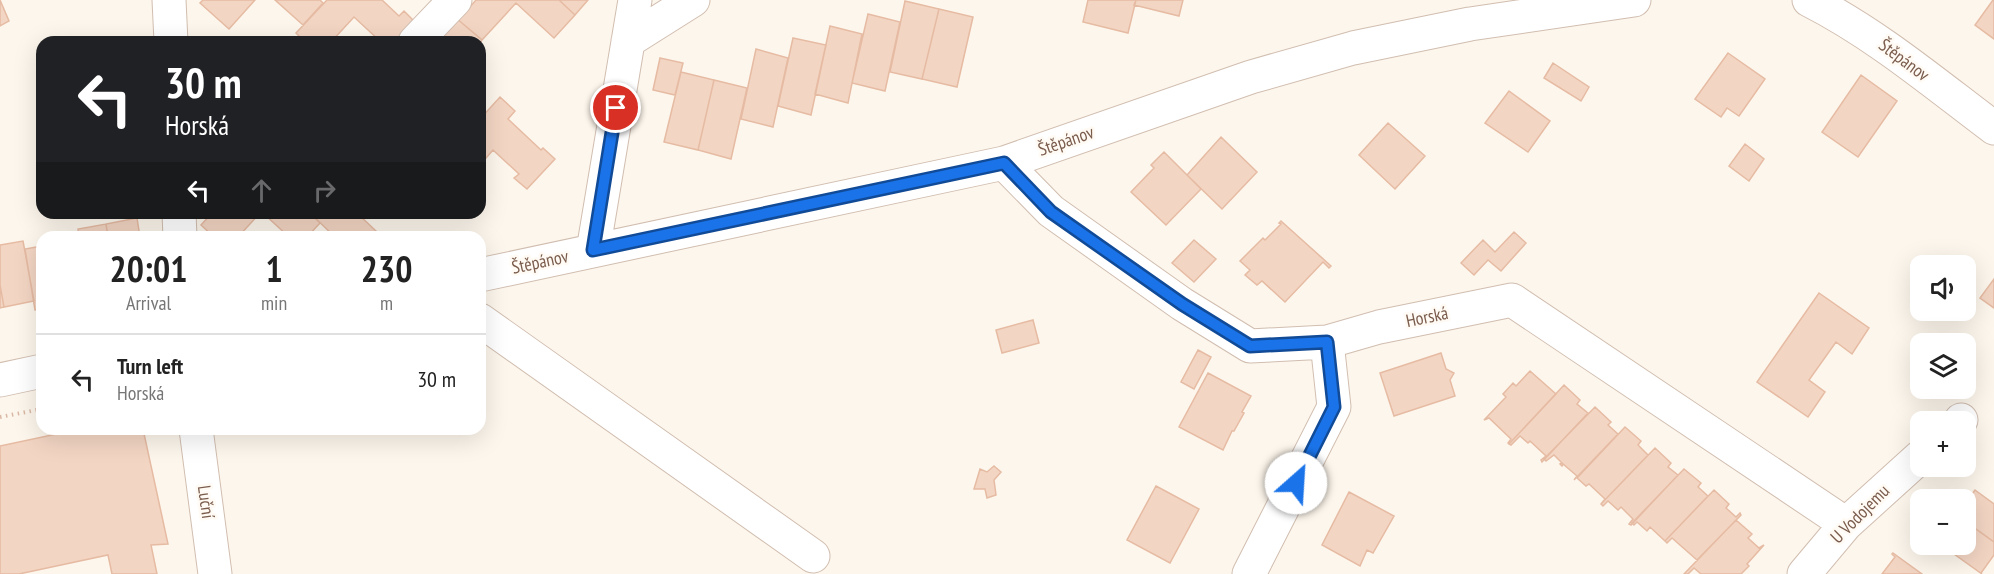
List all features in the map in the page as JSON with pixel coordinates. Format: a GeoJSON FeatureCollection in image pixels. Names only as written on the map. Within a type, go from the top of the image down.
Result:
{"type":"FeatureCollection","features":[{"type":"Feature","properties":{"kind":"street"},"geometry":{"type":"LineString","coordinates":[[169,0],[171,36]]}},
{"type":"Feature","properties":{"kind":"street"},"geometry":{"type":"LineString","coordinates":[[593,250],[635,0]]}},
{"type":"Feature","properties":{"kind":"street"},"geometry":{"type":"LineString","coordinates":[[628,41],[693,0]]}},
{"type":"Feature","properties":{"kind":"street","name":"Štěpánov"},"geometry":{"type":"LineString","coordinates":[[486,274],[1004,163],[1251,77],[1477,12],[1634,0]]}},
{"type":"Feature","properties":{"kind":"street","name":"Štěpánov"},"geometry":{"type":"LineString","coordinates":[[1809,0],[1874,37],[1994,128]]}},
{"type":"Feature","properties":{"kind":"street"},"geometry":{"type":"LineString","coordinates":[[420,36],[450,2]]}},
{"type":"Feature","properties":{"kind":"street","name":"Horská"},"geometry":{"type":"LineString","coordinates":[[1004,163],[1051,212],[1182,304],[1250,346],[1327,342],[1379,327],[1512,300],[1846,524]]}},
{"type":"Feature","properties":{"kind":"street"},"geometry":{"type":"LineString","coordinates":[[486,324],[813,556]]}},
{"type":"Feature","properties":{"kind":"street"},"geometry":{"type":"LineString","coordinates":[[1249,574],[1334,407],[1327,342]]}},
{"type":"Feature","properties":{"kind":"street"},"geometry":{"type":"LineString","coordinates":[[0,380],[36,371]]}},
{"type":"Feature","properties":{"kind":"street","name":"Luční"},"geometry":{"type":"LineString","coordinates":[[197,435],[215,574]]}},
{"type":"Feature","properties":{"kind":"street","name":"U Vodojemu"},"geometry":{"type":"LineString","coordinates":[[1804,574],[1846,524],[1910,466]]}},
{"type":"Feature","properties":{"kind":"path"},"geometry":{"type":"LineString","coordinates":[[0,417],[36,410]]}},
{"type":"Feature","properties":{"kind":"building"},"geometry":{"type":"Polygon","coordinates":[[[0,0],[9,21],[0,26],[0,0]]]}},
{"type":"Feature","properties":{"kind":"building"},"geometry":{"type":"Polygon","coordinates":[[[203,0],[255,0],[229,29],[200,3],[203,0]]]}},
{"type":"Feature","properties":{"kind":"building"},"geometry":{"type":"Polygon","coordinates":[[[275,0],[320,0],[323,3],[303,25],[275,0]]]}},
{"type":"Feature","properties":{"kind":"building"},"geometry":{"type":"Polygon","coordinates":[[[327,0],[382,0],[399,16],[404,11],[417,24],[406,36],[375,36],[354,17],[337,36],[299,36],[296,33],[327,0]]]}},
{"type":"Feature","properties":{"kind":"building"},"geometry":{"type":"Polygon","coordinates":[[[476,0],[559,0],[575,15],[554,38],[516,3],[486,36],[477,36],[456,18],[468,5],[470,7],[476,0]]]}},
{"type":"Feature","properties":{"kind":"building"},"geometry":{"type":"Polygon","coordinates":[[[559,0],[588,0],[575,15],[559,0]]]}},
{"type":"Feature","properties":{"kind":"building"},"geometry":{"type":"Polygon","coordinates":[[[1088,0],[1136,0],[1128,33],[1083,22],[1088,0]]]}},
{"type":"Feature","properties":{"kind":"building"},"geometry":{"type":"Polygon","coordinates":[[[1136,0],[1183,0],[1179,16],[1134,5],[1136,0]]]}},
{"type":"Feature","properties":{"kind":"building"},"geometry":{"type":"Polygon","coordinates":[[[1994,0],[1994,39],[1975,25],[1994,0]]]}},
{"type":"Feature","properties":{"kind":"building"},"geometry":{"type":"Polygon","coordinates":[[[905,1],[939,9],[922,79],[890,72],[905,1]]]}},
{"type":"Feature","properties":{"kind":"building"},"geometry":{"type":"Polygon","coordinates":[[[939,9],[973,17],[957,87],[922,79],[939,9]]]}},
{"type":"Feature","properties":{"kind":"building"},"geometry":{"type":"Polygon","coordinates":[[[868,14],[900,22],[885,91],[852,83],[868,14]]]}},
{"type":"Feature","properties":{"kind":"building"},"geometry":{"type":"Polygon","coordinates":[[[456,18],[477,36],[442,36],[456,18]]]}},
{"type":"Feature","properties":{"kind":"building"},"geometry":{"type":"Polygon","coordinates":[[[830,26],[862,34],[848,103],[815,94],[830,26]]]}},
{"type":"Feature","properties":{"kind":"building"},"geometry":{"type":"Polygon","coordinates":[[[793,38],[826,45],[811,115],[778,106],[793,38]]]}},
{"type":"Feature","properties":{"kind":"building"},"geometry":{"type":"Polygon","coordinates":[[[756,49],[788,58],[773,127],[741,119],[756,49]]]}},
{"type":"Feature","properties":{"kind":"building"},"geometry":{"type":"Polygon","coordinates":[[[1728,53],[1765,79],[1739,116],[1727,108],[1721,117],[1695,99],[1728,53]]]}},
{"type":"Feature","properties":{"kind":"building"},"geometry":{"type":"Polygon","coordinates":[[[660,58],[683,63],[675,95],[653,90],[660,58]]]}},
{"type":"Feature","properties":{"kind":"building"},"geometry":{"type":"Polygon","coordinates":[[[1553,63],[1589,87],[1581,101],[1544,78],[1553,63]]]}},
{"type":"Feature","properties":{"kind":"building"},"geometry":{"type":"Polygon","coordinates":[[[681,72],[714,80],[698,150],[664,142],[681,72]]]}},
{"type":"Feature","properties":{"kind":"building"},"geometry":{"type":"Polygon","coordinates":[[[1861,75],[1897,101],[1858,157],[1822,132],[1861,75]]]}},
{"type":"Feature","properties":{"kind":"building"},"geometry":{"type":"Polygon","coordinates":[[[714,80],[747,88],[731,159],[698,150],[714,80]]]}},
{"type":"Feature","properties":{"kind":"building"},"geometry":{"type":"Polygon","coordinates":[[[1509,91],[1550,121],[1528,152],[1485,123],[1509,91]]]}},
{"type":"Feature","properties":{"kind":"building"},"geometry":{"type":"Polygon","coordinates":[[[500,97],[515,111],[508,119],[541,150],[543,148],[555,159],[527,189],[514,178],[519,174],[493,150],[486,158],[486,112],[500,97]]]}},
{"type":"Feature","properties":{"kind":"building"},"geometry":{"type":"Polygon","coordinates":[[[1388,123],[1425,156],[1395,189],[1359,155],[1388,123]]]}},
{"type":"Feature","properties":{"kind":"building"},"geometry":{"type":"Polygon","coordinates":[[[1221,137],[1257,172],[1222,209],[1187,175],[1221,137]]]}},
{"type":"Feature","properties":{"kind":"building"},"geometry":{"type":"Polygon","coordinates":[[[1745,144],[1764,159],[1749,181],[1729,166],[1745,144]]]}},
{"type":"Feature","properties":{"kind":"building"},"geometry":{"type":"Polygon","coordinates":[[[1164,152],[1201,189],[1166,225],[1131,192],[1154,168],[1151,165],[1164,152]]]}},
{"type":"Feature","properties":{"kind":"building"},"geometry":{"type":"Polygon","coordinates":[[[137,219],[139,231],[107,231],[106,224],[137,219]]]}},
{"type":"Feature","properties":{"kind":"building"},"geometry":{"type":"Polygon","coordinates":[[[206,219],[254,219],[244,231],[208,231],[201,225],[206,219]]]}},
{"type":"Feature","properties":{"kind":"building"},"geometry":{"type":"Polygon","coordinates":[[[270,219],[316,219],[320,223],[313,231],[282,231],[270,219]]]}},
{"type":"Feature","properties":{"kind":"building"},"geometry":{"type":"Polygon","coordinates":[[[316,219],[363,219],[376,231],[329,231],[316,219]]]}},
{"type":"Feature","properties":{"kind":"building"},"geometry":{"type":"Polygon","coordinates":[[[1281,221],[1331,266],[1329,268],[1323,262],[1285,302],[1262,281],[1257,285],[1245,275],[1250,270],[1240,261],[1263,238],[1265,240],[1281,224],[1279,223],[1281,221]]]}},
{"type":"Feature","properties":{"kind":"building"},"geometry":{"type":"Polygon","coordinates":[[[106,224],[107,231],[78,231],[78,229],[106,224]]]}},
{"type":"Feature","properties":{"kind":"building"},"geometry":{"type":"Polygon","coordinates":[[[1514,232],[1526,243],[1501,271],[1488,260],[1474,275],[1461,263],[1483,240],[1495,252],[1514,232]]]}},
{"type":"Feature","properties":{"kind":"building"},"geometry":{"type":"Polygon","coordinates":[[[1194,240],[1216,259],[1194,282],[1172,263],[1194,240]]]}},
{"type":"Feature","properties":{"kind":"building"},"geometry":{"type":"Polygon","coordinates":[[[23,241],[34,301],[4,307],[0,285],[0,245],[23,241]]]}},
{"type":"Feature","properties":{"kind":"building"},"geometry":{"type":"Polygon","coordinates":[[[36,247],[36,310],[35,310],[25,249],[36,247]]]}},
{"type":"Feature","properties":{"kind":"building"},"geometry":{"type":"Polygon","coordinates":[[[1994,279],[1994,308],[1980,298],[1994,279]]]}},
{"type":"Feature","properties":{"kind":"building"},"geometry":{"type":"Polygon","coordinates":[[[0,285],[4,307],[0,308],[0,285]]]}},
{"type":"Feature","properties":{"kind":"building"},"geometry":{"type":"Polygon","coordinates":[[[1819,293],[1869,328],[1852,354],[1836,342],[1809,380],[1825,392],[1808,417],[1757,382],[1819,293]]]}},
{"type":"Feature","properties":{"kind":"building"},"geometry":{"type":"Polygon","coordinates":[[[1033,320],[1039,343],[1002,353],[996,330],[1033,320]]]}},
{"type":"Feature","properties":{"kind":"building"},"geometry":{"type":"Polygon","coordinates":[[[1198,350],[1211,357],[1194,389],[1181,382],[1198,350]]]}},
{"type":"Feature","properties":{"kind":"building"},"geometry":{"type":"Polygon","coordinates":[[[1441,353],[1446,369],[1454,373],[1450,380],[1455,396],[1394,416],[1380,373],[1441,353]]]}},
{"type":"Feature","properties":{"kind":"building"},"geometry":{"type":"Polygon","coordinates":[[[1530,371],[1556,394],[1509,444],[1511,439],[1489,418],[1484,420],[1506,397],[1503,394],[1513,383],[1516,386],[1530,371]]]}},
{"type":"Feature","properties":{"kind":"building"},"geometry":{"type":"Polygon","coordinates":[[[1208,373],[1251,396],[1223,450],[1179,427],[1208,373]]]}},
{"type":"Feature","properties":{"kind":"building"},"geometry":{"type":"Polygon","coordinates":[[[1564,385],[1580,400],[1577,404],[1588,413],[1542,462],[1541,460],[1546,456],[1530,441],[1528,443],[1520,436],[1511,445],[1509,444],[1564,385]]]}},
{"type":"Feature","properties":{"kind":"building"},"geometry":{"type":"Polygon","coordinates":[[[1595,407],[1611,422],[1608,425],[1618,434],[1574,480],[1577,476],[1563,464],[1562,466],[1554,455],[1546,461],[1544,459],[1595,407]]]}},
{"type":"Feature","properties":{"kind":"building"},"geometry":{"type":"Polygon","coordinates":[[[1625,427],[1641,441],[1638,445],[1648,455],[1601,504],[1605,499],[1589,484],[1586,486],[1577,478],[1625,427]]]}},
{"type":"Feature","properties":{"kind":"building"},"geometry":{"type":"Polygon","coordinates":[[[52,435],[144,435],[168,544],[151,545],[157,574],[112,574],[108,555],[19,574],[0,574],[0,446],[52,435]]]}},
{"type":"Feature","properties":{"kind":"building"},"geometry":{"type":"Polygon","coordinates":[[[1655,448],[1671,463],[1668,467],[1678,475],[1631,525],[1629,524],[1633,519],[1621,507],[1618,510],[1608,501],[1603,506],[1601,504],[1655,448]]]}},
{"type":"Feature","properties":{"kind":"building"},"geometry":{"type":"Polygon","coordinates":[[[994,466],[1001,472],[994,480],[996,495],[987,498],[985,489],[974,489],[980,469],[987,472],[994,466]]]}},
{"type":"Feature","properties":{"kind":"building"},"geometry":{"type":"Polygon","coordinates":[[[1684,469],[1701,483],[1698,487],[1708,496],[1665,541],[1650,527],[1647,531],[1637,522],[1634,525],[1632,523],[1684,469]]]}},
{"type":"Feature","properties":{"kind":"building"},"geometry":{"type":"Polygon","coordinates":[[[1156,486],[1199,509],[1170,563],[1127,540],[1156,486]]]}},
{"type":"Feature","properties":{"kind":"building"},"geometry":{"type":"Polygon","coordinates":[[[1714,490],[1729,504],[1726,508],[1736,517],[1740,513],[1741,515],[1697,560],[1672,538],[1667,543],[1665,541],[1714,490]]]}},
{"type":"Feature","properties":{"kind":"building"},"geometry":{"type":"Polygon","coordinates":[[[1976,491],[1994,504],[1994,542],[1976,529],[1976,491]]]}},
{"type":"Feature","properties":{"kind":"building"},"geometry":{"type":"Polygon","coordinates":[[[1349,492],[1394,516],[1373,553],[1367,550],[1360,566],[1322,545],[1349,492]]]}},
{"type":"Feature","properties":{"kind":"building"},"geometry":{"type":"Polygon","coordinates":[[[1736,520],[1752,534],[1748,538],[1759,548],[1764,545],[1747,564],[1749,566],[1741,574],[1701,574],[1694,568],[1688,574],[1684,574],[1736,520]]]}},
{"type":"Feature","properties":{"kind":"building"},"geometry":{"type":"Polygon","coordinates":[[[1976,529],[1994,542],[1994,555],[1982,574],[1955,555],[1976,555],[1976,529]]]}},
{"type":"Feature","properties":{"kind":"building"},"geometry":{"type":"Polygon","coordinates":[[[1893,553],[1922,574],[1882,574],[1895,557],[1893,553]]]}},
{"type":"Feature","properties":{"kind":"route"},"geometry":{"type":"LineString","coordinates":[[616,108],[593,250],[1004,163],[1051,212],[1182,304],[1250,346],[1327,342],[1334,407],[1296,483]]}}]}
